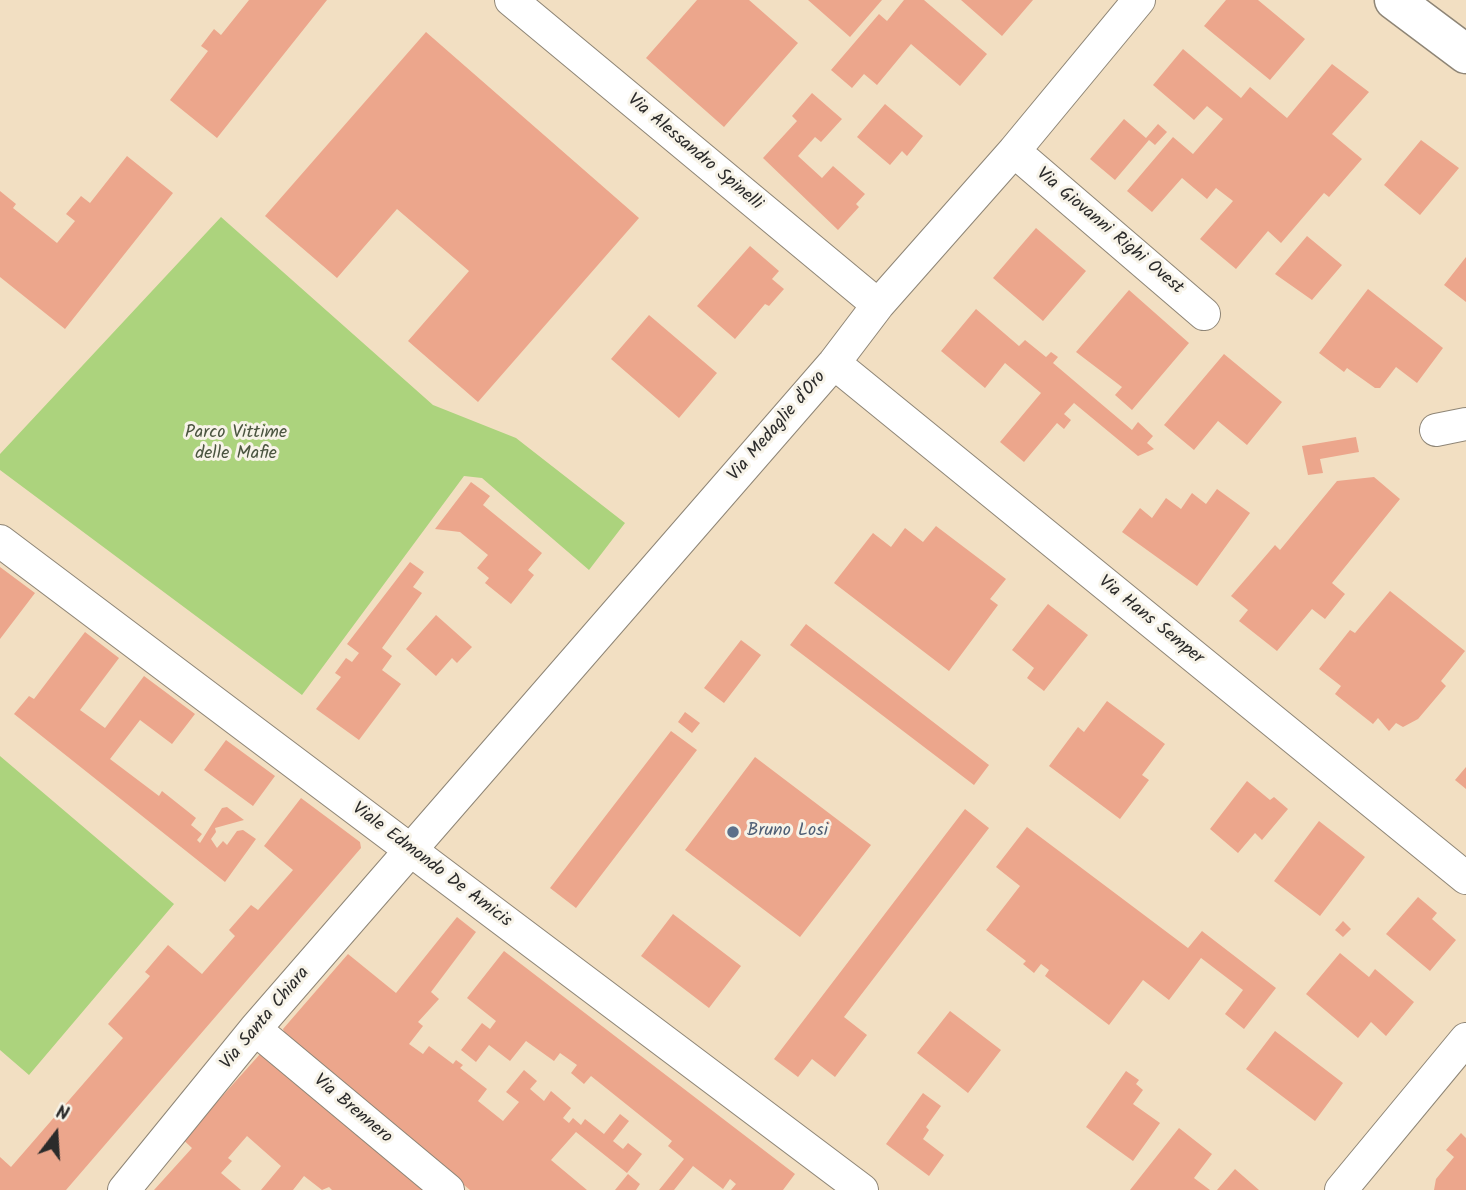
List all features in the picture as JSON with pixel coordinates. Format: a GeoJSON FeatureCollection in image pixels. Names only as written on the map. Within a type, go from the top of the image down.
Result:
{"type":"FeatureCollection","features":[{"type":"Feature","properties":{"kind":"street","name":"Via Alessandro Spinelli"},"geometry":{"type":"LineString","coordinates":[[511,0],[878,305]]}},
{"type":"Feature","properties":{"kind":"street","name":"Via Medaglie d'Oro"},"geometry":{"type":"LineString","coordinates":[[412,851],[834,363],[878,305],[1014,151],[1139,0]]}},
{"type":"Feature","properties":{"kind":"street"},"geometry":{"type":"LineString","coordinates":[[1394,0],[1466,54]]}},
{"type":"Feature","properties":{"kind":"street","name":"Via Giovanni Righi Ovest"},"geometry":{"type":"LineString","coordinates":[[1014,151],[1204,314]]}},
{"type":"Feature","properties":{"kind":"street","name":"Via Hans Semper"},"geometry":{"type":"LineString","coordinates":[[834,363],[1466,878]]}},
{"type":"Feature","properties":{"kind":"street","name":"Viale Edmondo De Amicis"},"geometry":{"type":"LineString","coordinates":[[0,541],[862,1190]]}},
{"type":"Feature","properties":{"kind":"street","name":"Via Santa Chiara"},"geometry":{"type":"LineString","coordinates":[[124,1190],[256,1030],[412,851]]}},
{"type":"Feature","properties":{"kind":"street","name":"Via Brennero"},"geometry":{"type":"LineString","coordinates":[[256,1030],[448,1190]]}},
{"type":"Feature","properties":{"kind":"street"},"geometry":{"type":"LineString","coordinates":[[1341,1190],[1466,1039]]}},
{"type":"Feature","properties":{"kind":"green space","name":"Parco Vittime delle Mafie"},"geometry":{"type":"Polygon","coordinates":[[[221,217],[433,405],[516,438],[625,523],[589,570],[482,478],[464,476],[302,695],[0,470],[0,454],[221,217]]]}},
{"type":"Feature","properties":{"kind":"green space"},"geometry":{"type":"Polygon","coordinates":[[[0,756],[174,904],[29,1075],[0,1050],[0,756]]]}},
{"type":"Feature","properties":{"kind":"building"},"geometry":{"type":"Polygon","coordinates":[[[249,0],[327,0],[217,138],[170,100],[208,51],[201,46],[214,29],[221,35],[249,0]]]}},
{"type":"Feature","properties":{"kind":"building"},"geometry":{"type":"Polygon","coordinates":[[[697,0],[749,0],[798,43],[724,127],[646,58],[697,0]]]}},
{"type":"Feature","properties":{"kind":"building"},"geometry":{"type":"Polygon","coordinates":[[[808,0],[882,0],[850,37],[808,0]]]}},
{"type":"Feature","properties":{"kind":"building"},"geometry":{"type":"Polygon","coordinates":[[[904,0],[924,0],[987,54],[960,86],[911,44],[877,85],[864,74],[852,88],[831,70],[879,14],[887,21],[904,0]]]}},
{"type":"Feature","properties":{"kind":"building"},"geometry":{"type":"Polygon","coordinates":[[[961,0],[1033,0],[1002,36],[961,0]]]}},
{"type":"Feature","properties":{"kind":"building"},"geometry":{"type":"Polygon","coordinates":[[[1226,0],[1258,0],[1305,39],[1270,80],[1204,26],[1226,0]]]}},
{"type":"Feature","properties":{"kind":"building"},"geometry":{"type":"Polygon","coordinates":[[[426,32],[639,218],[478,402],[408,341],[469,271],[397,209],[337,278],[265,216],[426,32]]]}},
{"type":"Feature","properties":{"kind":"building"},"geometry":{"type":"Polygon","coordinates":[[[1183,49],[1241,98],[1250,87],[1287,118],[1332,64],[1369,92],[1332,134],[1362,159],[1329,197],[1324,193],[1281,243],[1268,231],[1236,269],[1200,239],[1233,201],[1216,188],[1207,199],[1182,178],[1152,212],[1127,191],[1173,137],[1193,154],[1223,119],[1207,106],[1194,120],[1153,85],[1183,49]]]}},
{"type":"Feature","properties":{"kind":"building"},"geometry":{"type":"Polygon","coordinates":[[[812,93],[842,119],[821,142],[815,137],[798,156],[822,178],[833,166],[865,194],[856,204],[859,207],[838,230],[763,158],[797,121],[792,116],[812,93]]]}},
{"type":"Feature","properties":{"kind":"building"},"geometry":{"type":"Polygon","coordinates":[[[885,104],[923,136],[907,156],[902,151],[890,165],[857,137],[885,104]]]}},
{"type":"Feature","properties":{"kind":"building"},"geometry":{"type":"Polygon","coordinates":[[[1124,119],[1146,138],[1158,124],[1167,132],[1155,145],[1149,140],[1115,180],[1090,159],[1124,119]]]}},
{"type":"Feature","properties":{"kind":"building"},"geometry":{"type":"Polygon","coordinates":[[[1421,140],[1459,168],[1420,215],[1384,185],[1421,140]]]}},
{"type":"Feature","properties":{"kind":"building"},"geometry":{"type":"Polygon","coordinates":[[[127,156],[173,193],[65,329],[0,277],[0,191],[16,204],[13,208],[57,243],[75,221],[66,214],[81,196],[90,203],[127,156]]]}},
{"type":"Feature","properties":{"kind":"building"},"geometry":{"type":"Polygon","coordinates":[[[1036,228],[1086,271],[1043,321],[993,278],[1036,228]]]}},
{"type":"Feature","properties":{"kind":"building"},"geometry":{"type":"Polygon","coordinates":[[[1307,236],[1342,265],[1312,300],[1275,274],[1307,236]]]}},
{"type":"Feature","properties":{"kind":"building"},"geometry":{"type":"Polygon","coordinates":[[[750,246],[779,271],[772,279],[784,289],[769,306],[765,304],[735,339],[697,306],[750,246]]]}},
{"type":"Feature","properties":{"kind":"building"},"geometry":{"type":"Polygon","coordinates":[[[1466,257],[1466,302],[1444,285],[1466,257]]]}},
{"type":"Feature","properties":{"kind":"building"},"geometry":{"type":"Polygon","coordinates":[[[1368,289],[1443,348],[1417,383],[1396,367],[1380,388],[1375,388],[1347,368],[1344,372],[1319,353],[1368,289]]]}},
{"type":"Feature","properties":{"kind":"building"},"geometry":{"type":"Polygon","coordinates":[[[1129,290],[1189,343],[1132,410],[1115,395],[1122,387],[1076,352],[1129,290]]]}},
{"type":"Feature","properties":{"kind":"building"},"geometry":{"type":"Polygon","coordinates":[[[976,309],[1019,346],[1025,340],[1046,357],[1051,352],[1058,357],[1053,363],[1132,430],[1138,422],[1153,436],[1147,443],[1154,449],[1138,456],[1074,403],[1064,414],[1071,420],[1064,429],[1057,423],[1024,462],[1000,442],[1041,393],[1005,363],[985,388],[941,351],[976,309]]]}},
{"type":"Feature","properties":{"kind":"building"},"geometry":{"type":"Polygon","coordinates":[[[649,315],[717,373],[679,418],[611,359],[649,315]]]}},
{"type":"Feature","properties":{"kind":"building"},"geometry":{"type":"Polygon","coordinates":[[[1224,354],[1282,402],[1247,445],[1218,421],[1194,450],[1164,425],[1224,354]]]}},
{"type":"Feature","properties":{"kind":"building"},"geometry":{"type":"Polygon","coordinates":[[[1356,437],[1359,452],[1320,459],[1323,473],[1308,475],[1302,446],[1356,437]]]}},
{"type":"Feature","properties":{"kind":"building"},"geometry":{"type":"Polygon","coordinates":[[[1374,477],[1400,499],[1332,583],[1345,594],[1325,619],[1312,609],[1277,651],[1239,621],[1248,610],[1231,596],[1275,545],[1280,550],[1337,481],[1374,477]]]}},
{"type":"Feature","properties":{"kind":"building"},"geometry":{"type":"Polygon","coordinates":[[[471,482],[490,496],[483,505],[542,553],[528,570],[534,575],[511,604],[485,583],[489,578],[477,568],[488,555],[460,532],[435,529],[471,482]]]}},
{"type":"Feature","properties":{"kind":"building"},"geometry":{"type":"Polygon","coordinates":[[[1217,489],[1250,513],[1197,586],[1122,532],[1140,508],[1152,518],[1166,498],[1181,509],[1192,493],[1206,504],[1217,489]]]}},
{"type":"Feature","properties":{"kind":"building"},"geometry":{"type":"Polygon","coordinates":[[[936,526],[1006,579],[990,599],[998,605],[949,671],[834,583],[873,533],[891,547],[905,528],[923,542],[936,526]]]}},
{"type":"Feature","properties":{"kind":"building"},"geometry":{"type":"Polygon","coordinates":[[[410,562],[424,572],[413,587],[422,593],[382,648],[392,656],[382,670],[401,684],[359,740],[316,709],[341,677],[335,673],[346,658],[352,662],[359,653],[347,644],[410,562]]]}},
{"type":"Feature","properties":{"kind":"building"},"geometry":{"type":"Polygon","coordinates":[[[0,567],[35,593],[0,639],[0,567]]]}},
{"type":"Feature","properties":{"kind":"building"},"geometry":{"type":"Polygon","coordinates":[[[1390,591],[1465,651],[1441,681],[1446,686],[1418,719],[1403,727],[1396,723],[1389,731],[1378,718],[1373,724],[1335,694],[1341,686],[1319,669],[1350,630],[1355,633],[1390,591]]]}},
{"type":"Feature","properties":{"kind":"building"},"geometry":{"type":"Polygon","coordinates":[[[1048,604],[1088,635],[1044,691],[1027,678],[1034,668],[1012,650],[1048,604]]]}},
{"type":"Feature","properties":{"kind":"building"},"geometry":{"type":"Polygon","coordinates":[[[436,615],[472,647],[457,663],[452,658],[436,676],[406,649],[436,615]]]}},
{"type":"Feature","properties":{"kind":"building"},"geometry":{"type":"Polygon","coordinates":[[[806,624],[989,765],[974,785],[790,645],[806,624]]]}},
{"type":"Feature","properties":{"kind":"building"},"geometry":{"type":"Polygon","coordinates":[[[85,632],[119,658],[80,710],[105,728],[144,676],[195,714],[172,744],[140,720],[110,759],[159,796],[162,791],[196,818],[191,825],[202,834],[197,840],[200,843],[222,808],[227,807],[244,820],[215,828],[216,832],[211,839],[217,848],[223,841],[227,845],[237,831],[243,830],[256,839],[225,882],[14,714],[29,696],[34,699],[85,632]]]}},
{"type":"Feature","properties":{"kind":"building"},"geometry":{"type":"Polygon","coordinates":[[[741,640],[761,655],[724,703],[704,688],[741,640]]]}},
{"type":"Feature","properties":{"kind":"building"},"geometry":{"type":"Polygon","coordinates":[[[1107,701],[1165,744],[1142,775],[1149,780],[1120,819],[1049,766],[1078,727],[1084,732],[1107,701]]]}},
{"type":"Feature","properties":{"kind":"building"},"geometry":{"type":"Polygon","coordinates":[[[685,712],[700,723],[692,733],[678,722],[685,712]]]}},
{"type":"Feature","properties":{"kind":"building"},"geometry":{"type":"Polygon","coordinates":[[[671,731],[697,750],[576,908],[550,888],[671,731]]]}},
{"type":"Feature","properties":{"kind":"building"},"geometry":{"type":"Polygon","coordinates":[[[226,740],[275,776],[253,806],[204,770],[226,740]]]}},
{"type":"Feature","properties":{"kind":"building"},"geometry":{"type":"Polygon","coordinates":[[[755,757],[871,845],[800,937],[685,850],[755,757]]]}},
{"type":"Feature","properties":{"kind":"building"},"geometry":{"type":"Polygon","coordinates":[[[1466,767],[1466,789],[1455,780],[1466,767]]]}},
{"type":"Feature","properties":{"kind":"building"},"geometry":{"type":"Polygon","coordinates":[[[1247,781],[1270,800],[1274,797],[1288,809],[1262,840],[1255,833],[1238,853],[1210,829],[1247,781]]]}},
{"type":"Feature","properties":{"kind":"building"},"geometry":{"type":"Polygon","coordinates":[[[301,798],[360,842],[361,848],[66,1190],[0,1190],[0,1157],[11,1167],[123,1038],[108,1024],[150,976],[145,972],[168,945],[202,974],[235,936],[229,930],[251,905],[258,910],[293,870],[264,846],[301,798]]]}},
{"type":"Feature","properties":{"kind":"building"},"geometry":{"type":"Polygon","coordinates":[[[965,809],[989,828],[844,1017],[867,1035],[835,1077],[812,1059],[798,1077],[774,1059],[965,809]]]}},
{"type":"Feature","properties":{"kind":"building"},"geometry":{"type":"Polygon","coordinates":[[[1319,821],[1365,857],[1320,916],[1274,881],[1319,821]]]}},
{"type":"Feature","properties":{"kind":"building"},"geometry":{"type":"Polygon","coordinates":[[[1027,827],[1188,948],[1202,931],[1276,988],[1244,1029],[1225,1014],[1243,990],[1201,958],[1169,1000],[1143,980],[1109,1025],[1045,976],[1049,970],[1041,964],[1034,973],[1023,964],[1026,961],[986,930],[1020,886],[996,867],[1027,827]]]}},
{"type":"Feature","properties":{"kind":"building"},"geometry":{"type":"Polygon","coordinates":[[[1418,897],[1437,913],[1432,919],[1456,940],[1430,971],[1386,934],[1418,897]]]}},
{"type":"Feature","properties":{"kind":"building"},"geometry":{"type":"Polygon","coordinates":[[[673,914],[741,966],[709,1008],[641,956],[673,914]]]}},
{"type":"Feature","properties":{"kind":"building"},"geometry":{"type":"Polygon","coordinates":[[[457,917],[476,932],[431,992],[439,999],[418,1022],[423,1026],[409,1044],[423,1054],[429,1046],[453,1064],[456,1060],[463,1065],[460,1068],[487,1089],[478,1101],[503,1121],[519,1102],[506,1092],[524,1070],[537,1081],[530,1089],[544,1101],[551,1091],[571,1108],[563,1118],[569,1123],[573,1118],[581,1125],[585,1119],[604,1134],[620,1114],[629,1121],[613,1141],[623,1149],[628,1143],[642,1154],[627,1173],[576,1132],[551,1160],[587,1190],[470,1190],[286,1037],[283,1029],[348,954],[396,993],[457,917]]]}},
{"type":"Feature","properties":{"kind":"building"},"geometry":{"type":"Polygon","coordinates":[[[1343,921],[1351,929],[1343,937],[1335,930],[1343,921]]]}},
{"type":"Feature","properties":{"kind":"building"},"geometry":{"type":"Polygon","coordinates":[[[504,951],[795,1174],[783,1190],[731,1190],[736,1184],[730,1179],[723,1189],[693,1166],[674,1190],[659,1190],[684,1159],[668,1146],[672,1141],[591,1076],[584,1084],[571,1073],[577,1065],[560,1053],[554,1061],[526,1041],[510,1061],[489,1045],[476,1062],[461,1050],[482,1023],[490,1029],[496,1021],[467,998],[504,951]]]}},
{"type":"Feature","properties":{"kind":"building"},"geometry":{"type":"Polygon","coordinates":[[[1340,953],[1369,977],[1375,969],[1414,1002],[1386,1036],[1371,1022],[1358,1038],[1306,994],[1340,953]]]}},
{"type":"Feature","properties":{"kind":"building"},"geometry":{"type":"Polygon","coordinates":[[[950,1011],[1001,1050],[968,1093],[917,1053],[950,1011]]]}},
{"type":"Feature","properties":{"kind":"building"},"geometry":{"type":"Polygon","coordinates":[[[1275,1031],[1343,1083],[1315,1121],[1246,1069],[1275,1031]]]}},
{"type":"Feature","properties":{"kind":"building"},"geometry":{"type":"Polygon","coordinates":[[[261,1053],[425,1190],[332,1190],[329,1187],[322,1190],[304,1176],[293,1190],[261,1190],[281,1166],[247,1136],[228,1158],[232,1161],[221,1173],[241,1190],[154,1190],[192,1148],[177,1134],[210,1098],[216,1103],[261,1053]]]}},
{"type":"Feature","properties":{"kind":"building"},"geometry":{"type":"Polygon","coordinates":[[[1126,1071],[1139,1080],[1136,1084],[1143,1090],[1133,1104],[1160,1123],[1133,1161],[1086,1127],[1126,1071]]]}},
{"type":"Feature","properties":{"kind":"building"},"geometry":{"type":"Polygon","coordinates":[[[923,1093],[941,1106],[926,1127],[929,1130],[923,1139],[944,1155],[929,1176],[886,1144],[923,1093]]]}},
{"type":"Feature","properties":{"kind":"building"},"geometry":{"type":"Polygon","coordinates":[[[1179,1128],[1212,1154],[1194,1178],[1210,1190],[1130,1190],[1179,1128]]]}},
{"type":"Feature","properties":{"kind":"building"},"geometry":{"type":"Polygon","coordinates":[[[1461,1133],[1466,1138],[1466,1190],[1434,1190],[1436,1179],[1454,1157],[1446,1150],[1461,1133]]]}},
{"type":"Feature","properties":{"kind":"building"},"geometry":{"type":"Polygon","coordinates":[[[1235,1169],[1259,1190],[1217,1190],[1235,1169]]]}},
{"type":"Feature","properties":{"kind":"building"},"geometry":{"type":"Polygon","coordinates":[[[628,1174],[640,1184],[636,1190],[615,1190],[628,1174]]]}},
{"type":"Feature","properties":{"kind":"place","name":"Bruno Losi"},"geometry":{"type":"Point","coordinates":[733,832]}}]}
